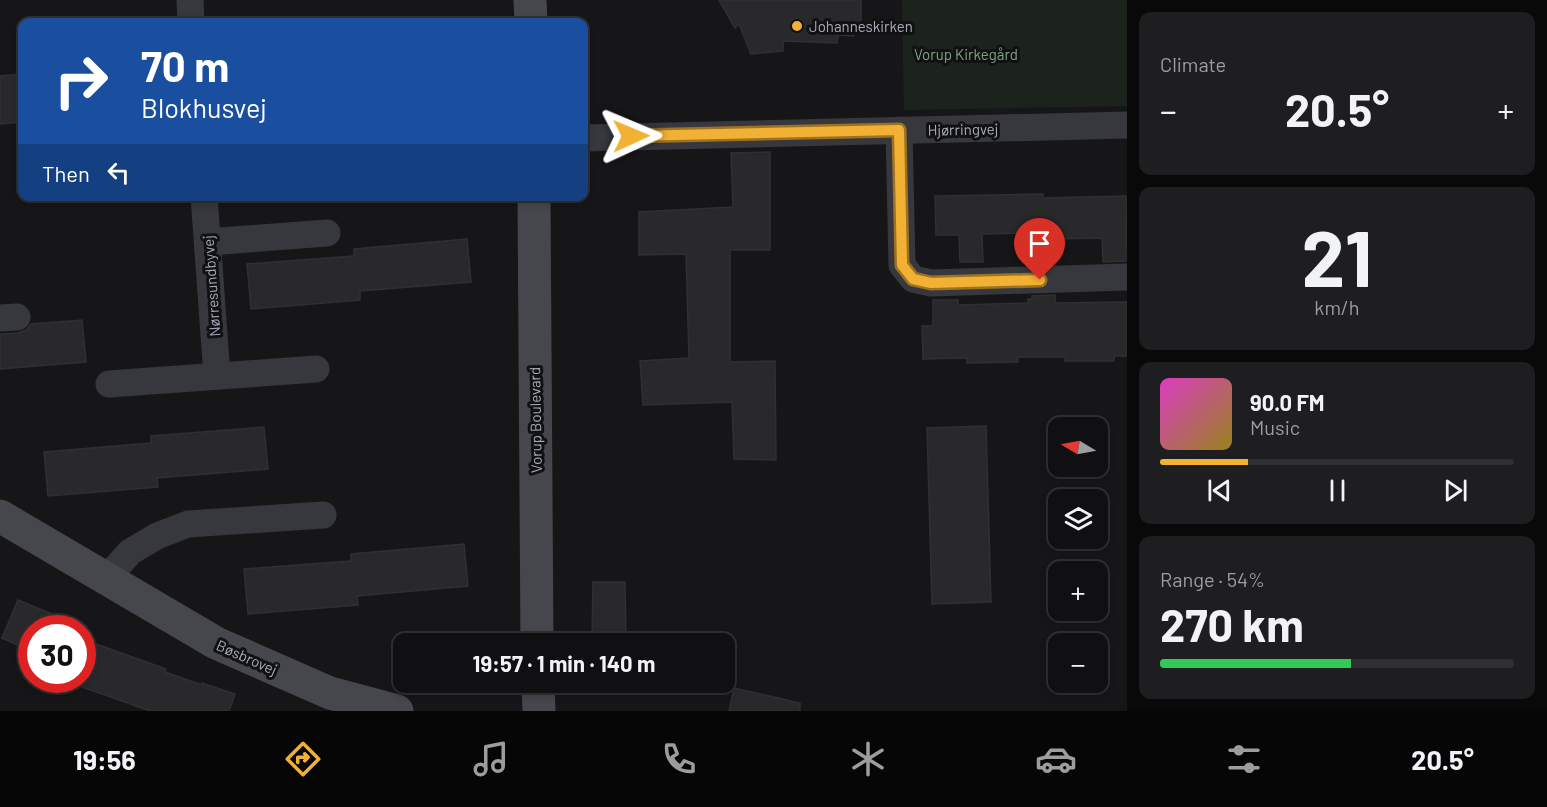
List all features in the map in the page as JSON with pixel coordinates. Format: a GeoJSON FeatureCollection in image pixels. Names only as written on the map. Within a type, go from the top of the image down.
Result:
{"type":"FeatureCollection","features":[{"type":"Feature","properties":{"kind":"street"},"geometry":{"type":"LineString","coordinates":[[190,0],[191,18]]}},
{"type":"Feature","properties":{"kind":"street"},"geometry":{"type":"LineString","coordinates":[[530,0],[531,18]]}},
{"type":"Feature","properties":{"kind":"street","name":"Hjørringvej"},"geometry":{"type":"LineString","coordinates":[[588,138],[1127,125]]}},
{"type":"Feature","properties":{"kind":"street"},"geometry":{"type":"LineString","coordinates":[[899,130],[902,265],[913,279],[931,283],[1127,277]]}},
{"type":"Feature","properties":{"kind":"street","name":"Nørresundbyvej"},"geometry":{"type":"LineString","coordinates":[[204,201],[217,376]]}},
{"type":"Feature","properties":{"kind":"street","name":"Vorup Boulevard"},"geometry":{"type":"LineString","coordinates":[[534,201],[537,633]]}},
{"type":"Feature","properties":{"kind":"street"},"geometry":{"type":"LineString","coordinates":[[208,242],[327,233]]}},
{"type":"Feature","properties":{"kind":"street"},"geometry":{"type":"LineString","coordinates":[[109,384],[316,369]]}},
{"type":"Feature","properties":{"kind":"street"},"geometry":{"type":"LineString","coordinates":[[106,579],[130,552],[157,536],[188,524],[323,515]]}},
{"type":"Feature","properties":{"kind":"street","name":"Bøsbrovej"},"geometry":{"type":"LineString","coordinates":[[0,516],[216,644],[330,693],[397,711]]}},
{"type":"Feature","properties":{"kind":"street"},"geometry":{"type":"LineString","coordinates":[[538,693],[539,711]]}},
{"type":"Feature","properties":{"kind":"green space","name":"Vorup Kirkegård"},"geometry":{"type":"Polygon","coordinates":[[[902,0],[1127,0],[1127,106],[904,110],[902,0]]]}},
{"type":"Feature","properties":{"kind":"building","name":"Johanneskirken"},"geometry":{"type":"Polygon","coordinates":[[[719,0],[861,0],[861,24],[854,25],[854,36],[838,35],[837,43],[783,41],[783,51],[751,54],[739,24],[735,28],[719,0]]]}},
{"type":"Feature","properties":{"kind":"building"},"geometry":{"type":"Polygon","coordinates":[[[18,74],[18,122],[0,124],[0,76],[18,74]]]}},
{"type":"Feature","properties":{"kind":"building"},"geometry":{"type":"Polygon","coordinates":[[[770,152],[770,250],[730,250],[730,362],[775,361],[776,460],[734,459],[732,402],[643,405],[640,361],[689,358],[686,254],[639,255],[639,212],[733,207],[731,153],[770,152]]]}},
{"type":"Feature","properties":{"kind":"building"},"geometry":{"type":"Polygon","coordinates":[[[1043,194],[1043,198],[1127,196],[1126,261],[1103,262],[1102,238],[1055,239],[1055,263],[1031,264],[1031,233],[982,234],[983,262],[960,262],[959,235],[936,235],[935,196],[1043,194]]]}},
{"type":"Feature","properties":{"kind":"building"},"geometry":{"type":"Polygon","coordinates":[[[467,239],[471,282],[360,291],[360,300],[251,309],[247,264],[354,256],[354,249],[467,239]]]}},
{"type":"Feature","properties":{"kind":"building"},"geometry":{"type":"Polygon","coordinates":[[[1055,295],[1055,303],[1127,302],[1127,356],[1114,356],[1114,361],[1065,361],[1065,357],[1018,357],[1018,362],[967,363],[967,358],[923,359],[922,326],[933,326],[933,300],[958,300],[958,305],[1028,303],[1028,299],[1032,299],[1032,296],[1055,295]]]}},
{"type":"Feature","properties":{"kind":"building"},"geometry":{"type":"Polygon","coordinates":[[[82,320],[86,362],[0,369],[0,334],[18,333],[26,330],[31,324],[82,320]]]}},
{"type":"Feature","properties":{"kind":"building"},"geometry":{"type":"Polygon","coordinates":[[[986,426],[991,602],[932,604],[927,428],[986,426]]]}},
{"type":"Feature","properties":{"kind":"building"},"geometry":{"type":"Polygon","coordinates":[[[264,427],[268,469],[157,478],[158,487],[48,496],[44,452],[151,443],[151,436],[264,427]]]}},
{"type":"Feature","properties":{"kind":"building"},"geometry":{"type":"Polygon","coordinates":[[[464,544],[468,586],[357,596],[358,605],[248,614],[244,569],[351,561],[351,554],[464,544]]]}},
{"type":"Feature","properties":{"kind":"building"},"geometry":{"type":"Polygon","coordinates":[[[593,582],[625,582],[626,633],[592,633],[593,582]]]}},
{"type":"Feature","properties":{"kind":"building"},"geometry":{"type":"Polygon","coordinates":[[[18,600],[54,615],[18,615],[18,645],[2,638],[18,600]]]}},
{"type":"Feature","properties":{"kind":"building"},"geometry":{"type":"Polygon","coordinates":[[[96,644],[166,669],[165,672],[235,694],[229,711],[150,711],[96,692],[96,644]]]}},
{"type":"Feature","properties":{"kind":"building"},"geometry":{"type":"Polygon","coordinates":[[[735,688],[800,703],[800,711],[729,711],[735,688]]]}},
{"type":"Feature","properties":{"kind":"place","name":"Johanneskirken"},"geometry":{"type":"Point","coordinates":[797,26]}},
{"type":"Feature","properties":{"kind":"route"},"geometry":{"type":"LineString","coordinates":[[631,136],[899,130],[902,265],[913,279],[931,283],[1040,280]]}}]}
